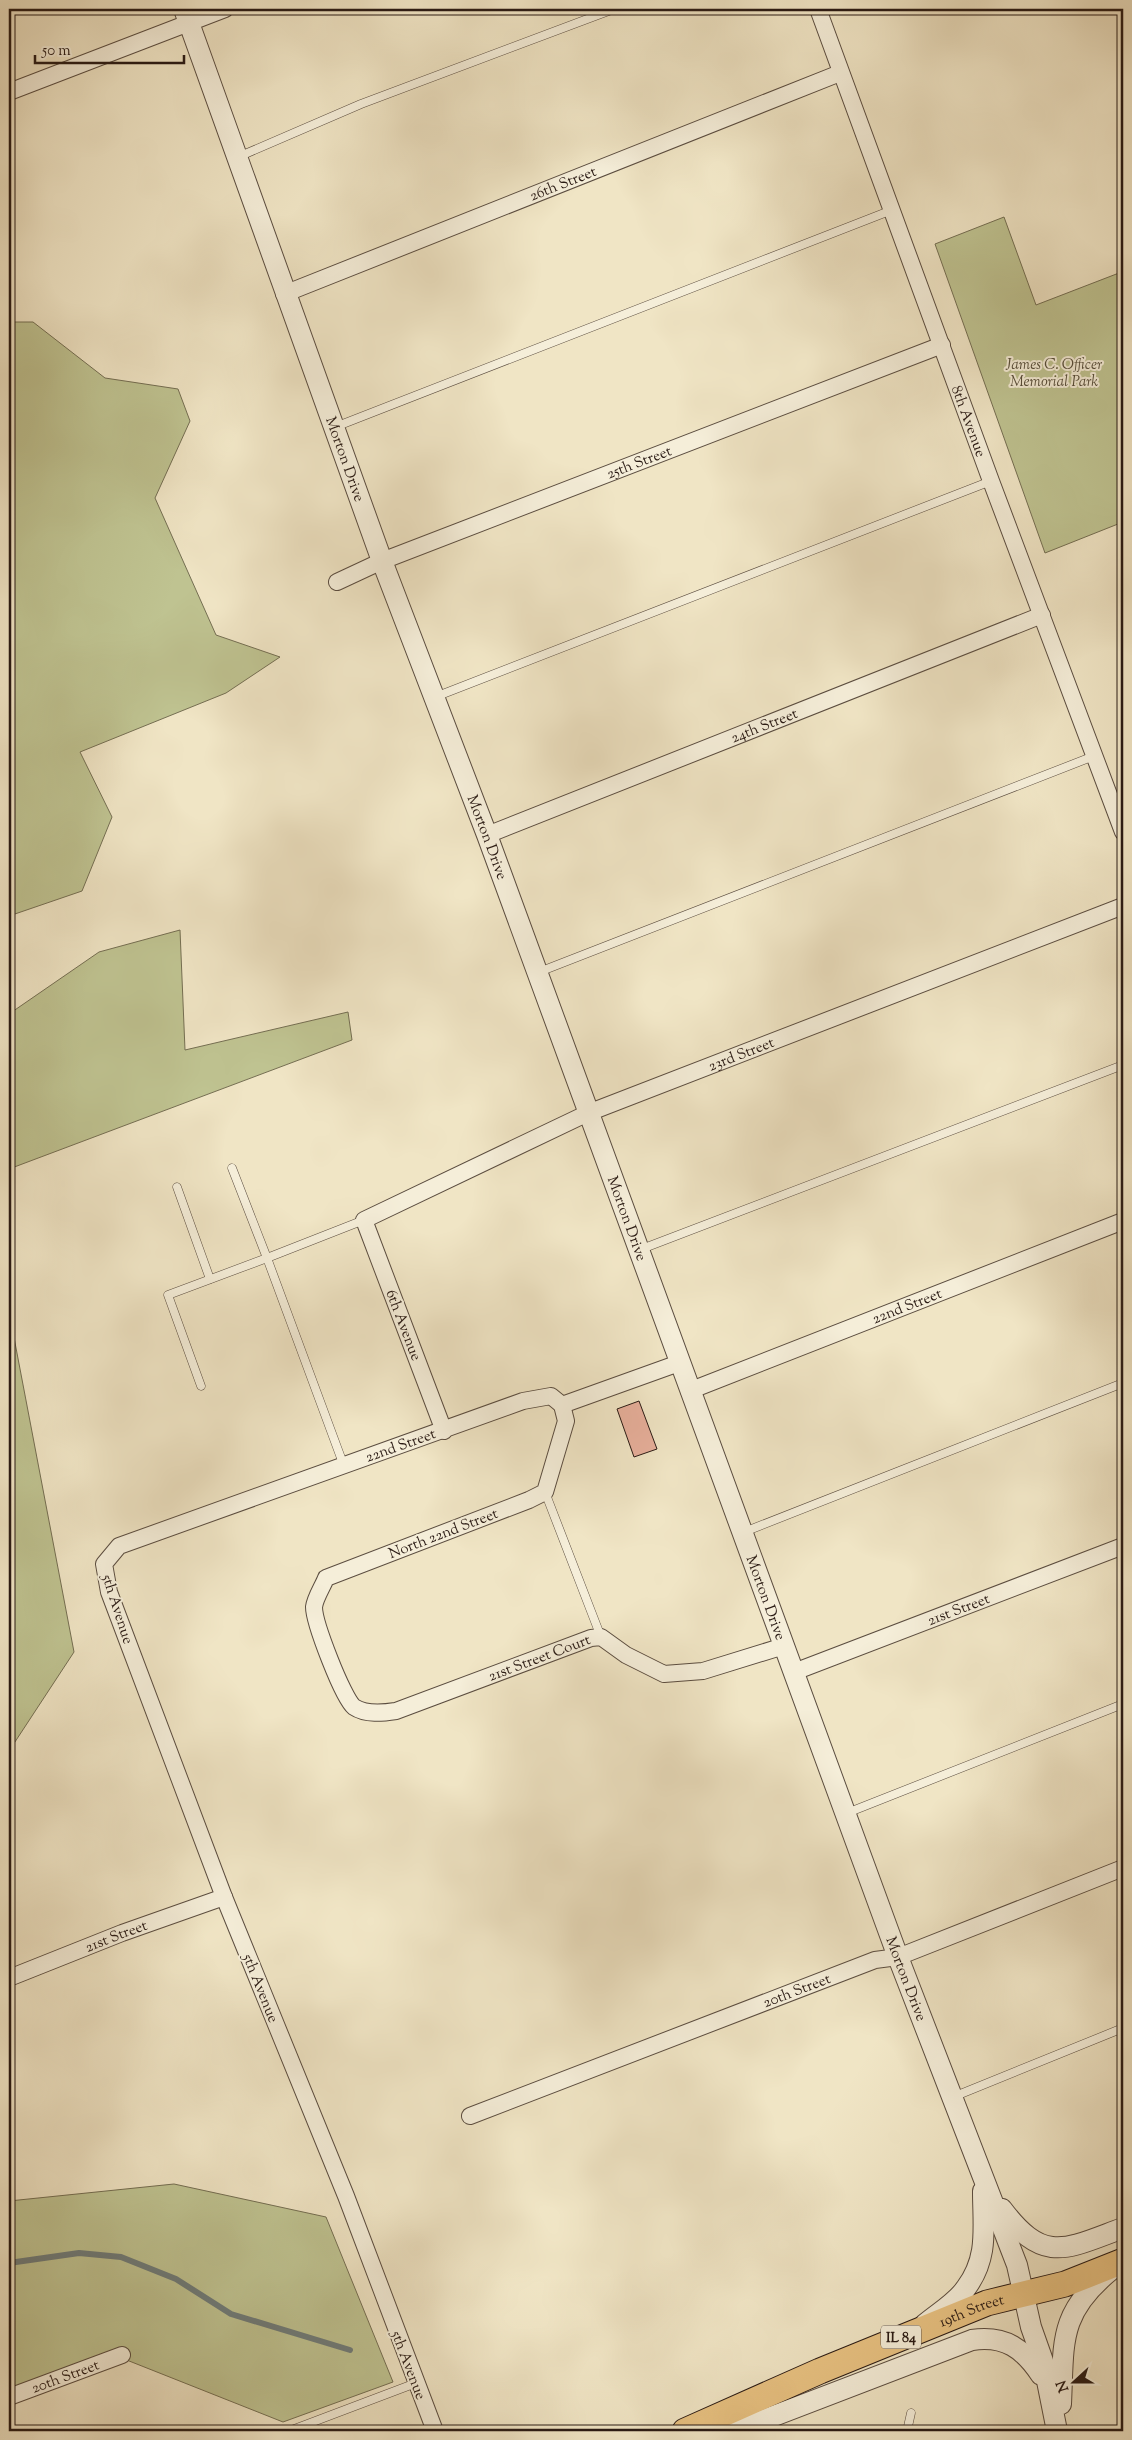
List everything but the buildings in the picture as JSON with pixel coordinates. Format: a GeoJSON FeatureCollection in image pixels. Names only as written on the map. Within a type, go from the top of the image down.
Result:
{"type":"FeatureCollection","features":[{"type":"Feature","properties":{"kind":"main road","name":"19th Street"},"geometry":{"type":"LineString","coordinates":[[688,2430],[917,2330],[987,2303],[1065,2284],[1123,2261]]}},
{"type":"Feature","properties":{"kind":"street"},"geometry":{"type":"LineString","coordinates":[[9,92],[186,16],[225,9]]}},
{"type":"Feature","properties":{"kind":"street","name":"8th Avenue"},"geometry":{"type":"LineString","coordinates":[[818,9],[991,481],[1123,832]]}},
{"type":"Feature","properties":{"kind":"street","name":"Morton Drive"},"geometry":{"type":"LineString","coordinates":[[186,16],[284,294],[335,427],[382,561],[486,835],[898,1957],[1017,2265],[1022,2294],[1050,2387],[1058,2431]]}},
{"type":"Feature","properties":{"kind":"street","name":"26th Street"},"geometry":{"type":"LineString","coordinates":[[284,294],[840,73]]}},
{"type":"Feature","properties":{"kind":"street","name":"25th Street"},"geometry":{"type":"LineString","coordinates":[[337,582],[382,561],[942,345]]}},
{"type":"Feature","properties":{"kind":"street","name":"24th Street"},"geometry":{"type":"LineString","coordinates":[[486,835],[1042,615]]}},
{"type":"Feature","properties":{"kind":"street","name":"23rd Street"},"geometry":{"type":"LineString","coordinates":[[364,1220],[588,1114],[1123,906]]}},
{"type":"Feature","properties":{"kind":"street","name":"6th Avenue"},"geometry":{"type":"LineString","coordinates":[[364,1220],[444,1431]]}},
{"type":"Feature","properties":{"kind":"street","name":"22nd Street"},"geometry":{"type":"LineString","coordinates":[[689,1391],[1123,1221]]}},
{"type":"Feature","properties":{"kind":"street"},"geometry":{"type":"LineString","coordinates":[[545,1492],[566,1421],[562,1406],[679,1363]]}},
{"type":"Feature","properties":{"kind":"street","name":"22nd Street"},"geometry":{"type":"LineString","coordinates":[[119,1546],[538,1397],[551,1396],[562,1406]]}},
{"type":"Feature","properties":{"kind":"street","name":"North 22nd Street"},"geometry":{"type":"LineString","coordinates":[[326,1648],[314,1607],[326,1578],[529,1500],[545,1492]]}},
{"type":"Feature","properties":{"kind":"street","name":"5th Avenue"},"geometry":{"type":"LineString","coordinates":[[119,1546],[104,1564],[109,1592],[224,1896],[346,2196],[434,2431]]}},
{"type":"Feature","properties":{"kind":"street","name":"21st Street"},"geometry":{"type":"LineString","coordinates":[[794,1672],[1123,1546]]}},
{"type":"Feature","properties":{"kind":"street","name":"21st Street Court"},"geometry":{"type":"LineString","coordinates":[[326,1648],[345,1698],[356,1708],[368,1712],[383,1713],[396,1711],[591,1638],[601,1637],[626,1656],[664,1674],[682,1674],[703,1670],[784,1646]]}},
{"type":"Feature","properties":{"kind":"street","name":"20th Street"},"geometry":{"type":"LineString","coordinates":[[470,2116],[875,1960],[898,1957],[1123,1868]]}},
{"type":"Feature","properties":{"kind":"street","name":"21st Street"},"geometry":{"type":"LineString","coordinates":[[9,1978],[122,1933],[224,1896]]}},
{"type":"Feature","properties":{"kind":"street"},"geometry":{"type":"LineString","coordinates":[[985,2184],[1016,2227],[1034,2242],[1047,2247],[1066,2249],[1123,2228]]}},
{"type":"Feature","properties":{"kind":"street"},"geometry":{"type":"LineString","coordinates":[[917,2330],[966,2290],[980,2266],[984,2251],[985,2184]]}},
{"type":"Feature","properties":{"kind":"street"},"geometry":{"type":"LineString","coordinates":[[1058,2431],[1062,2344],[1066,2329],[1081,2299],[1091,2286],[1123,2261]]}},
{"type":"Feature","properties":{"kind":"street"},"geometry":{"type":"LineString","coordinates":[[688,2430],[758,2422],[911,2363],[982,2339],[1004,2343],[1024,2352],[1050,2387]]}},
{"type":"Feature","properties":{"kind":"street","name":"20th Street"},"geometry":{"type":"LineString","coordinates":[[9,2397],[122,2355]]}},
{"type":"Feature","properties":{"kind":"lane"},"geometry":{"type":"LineString","coordinates":[[236,158],[361,104],[614,9]]}},
{"type":"Feature","properties":{"kind":"lane"},"geometry":{"type":"LineString","coordinates":[[335,427],[892,210]]}},
{"type":"Feature","properties":{"kind":"lane"},"geometry":{"type":"LineString","coordinates":[[433,698],[991,481]]}},
{"type":"Feature","properties":{"kind":"lane"},"geometry":{"type":"LineString","coordinates":[[537,973],[1094,756]]}},
{"type":"Feature","properties":{"kind":"lane"},"geometry":{"type":"LineString","coordinates":[[639,1250],[1123,1065]]}},
{"type":"Feature","properties":{"kind":"lane"},"geometry":{"type":"LineString","coordinates":[[232,1168],[344,1466]]}},
{"type":"Feature","properties":{"kind":"lane"},"geometry":{"type":"LineString","coordinates":[[177,1187],[210,1278]]}},
{"type":"Feature","properties":{"kind":"lane"},"geometry":{"type":"LineString","coordinates":[[201,1386],[168,1295],[364,1220]]}},
{"type":"Feature","properties":{"kind":"lane"},"geometry":{"type":"LineString","coordinates":[[742,1532],[1123,1383]]}},
{"type":"Feature","properties":{"kind":"lane"},"geometry":{"type":"LineString","coordinates":[[545,1492],[601,1637]]}},
{"type":"Feature","properties":{"kind":"lane"},"geometry":{"type":"LineString","coordinates":[[845,1814],[1123,1704]]}},
{"type":"Feature","properties":{"kind":"lane"},"geometry":{"type":"LineString","coordinates":[[951,2098],[1123,2028]]}},
{"type":"Feature","properties":{"kind":"lane"},"geometry":{"type":"LineString","coordinates":[[289,2431],[416,2383]]}},
{"type":"Feature","properties":{"kind":"lane"},"geometry":{"type":"LineString","coordinates":[[907,2431],[911,2413]]}},
{"type":"Feature","properties":{"kind":"green space","name":"James C. Officer Memorial Park"},"geometry":{"type":"Polygon","coordinates":[[[1004,217],[1036,305],[1119,273],[1123,284],[1123,522],[1045,553],[935,244],[1004,217]]]}},
{"type":"Feature","properties":{"kind":"green space"},"geometry":{"type":"Polygon","coordinates":[[[9,322],[33,322],[105,378],[178,389],[190,421],[155,498],[216,635],[280,657],[226,693],[80,752],[112,817],[82,891],[9,916],[9,322]]]}},
{"type":"Feature","properties":{"kind":"green space"},"geometry":{"type":"Polygon","coordinates":[[[180,930],[185,1050],[348,1012],[352,1040],[9,1169],[9,1014],[99,952],[180,930]]]}},
{"type":"Feature","properties":{"kind":"green space"},"geometry":{"type":"Polygon","coordinates":[[[9,1295],[12,1327],[74,1652],[9,1751],[9,1295]]]}},
{"type":"Feature","properties":{"kind":"green space"},"geometry":{"type":"Polygon","coordinates":[[[174,2184],[326,2217],[393,2382],[283,2422],[109,2353],[9,2389],[9,2201],[174,2184]]]}},
{"type":"Feature","properties":{"kind":"waterway"},"geometry":{"type":"LineString","coordinates":[[9,2263],[79,2253],[121,2257],[176,2279],[231,2314],[350,2350]]}}]}
